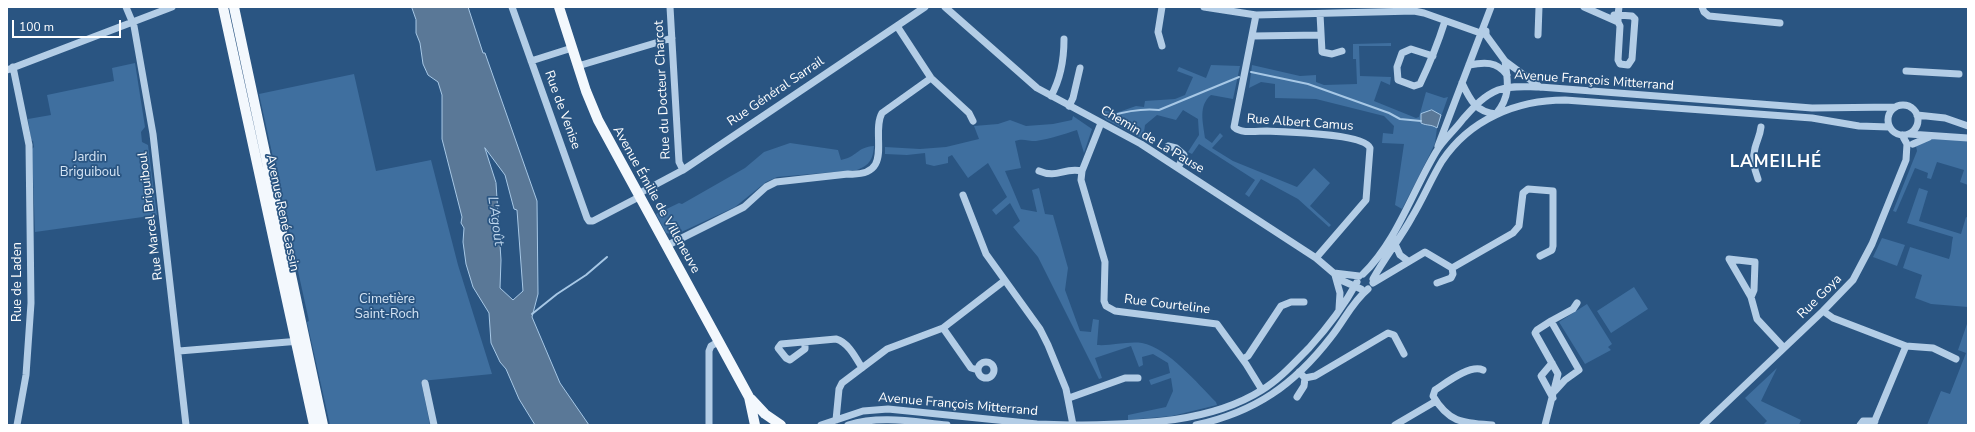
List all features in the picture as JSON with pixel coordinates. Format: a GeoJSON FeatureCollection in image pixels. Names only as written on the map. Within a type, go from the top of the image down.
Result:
{"type":"FeatureCollection","features":[{"type":"Feature","properties":{"kind":"main road","name":"Avenue René Cassin"},"geometry":{"type":"LineString","coordinates":[[223,7],[279,240],[312,394],[323,425]]}},
{"type":"Feature","properties":{"kind":"main road","name":"Avenue René Cassin"},"geometry":{"type":"LineString","coordinates":[[234,7],[279,240]]}},
{"type":"Feature","properties":{"kind":"main road","name":"Avenue Émilie de Villeneuve"},"geometry":{"type":"LineString","coordinates":[[559,7],[578,66],[598,120],[749,397],[765,414],[781,425]]}},
{"type":"Feature","properties":{"kind":"main road","name":"Avenue René Cassin"},"geometry":{"type":"LineString","coordinates":[[312,394],[314,425]]}},
{"type":"Feature","properties":{"kind":"main road","name":"Avenue Émilie de Villeneuve"},"geometry":{"type":"LineString","coordinates":[[749,397],[755,425]]}},
{"type":"Feature","properties":{"kind":"street","name":"Rue Marcel Briguiboul"},"geometry":{"type":"LineString","coordinates":[[126,7],[132,21],[153,134],[179,351],[186,425]]}},
{"type":"Feature","properties":{"kind":"street"},"geometry":{"type":"LineString","coordinates":[[10,68],[172,7]]}},
{"type":"Feature","properties":{"kind":"street","name":"Rue de Venise"},"geometry":{"type":"LineString","coordinates":[[512,7],[589,221]]}},
{"type":"Feature","properties":{"kind":"street","name":"Rue du Docteur Charcot"},"geometry":{"type":"LineString","coordinates":[[670,7],[679,162],[682,170]]}},
{"type":"Feature","properties":{"kind":"street","name":"Rue Général Sarrail"},"geometry":{"type":"LineString","coordinates":[[589,221],[593,221],[682,170],[925,7]]}},
{"type":"Feature","properties":{"kind":"street","name":"Chemin de La Pause"},"geometry":{"type":"LineString","coordinates":[[945,7],[1025,78],[1051,96],[1141,144],[1316,258],[1343,281],[1365,281]]}},
{"type":"Feature","properties":{"kind":"street"},"geometry":{"type":"LineString","coordinates":[[1162,7],[1158,32],[1162,46]]}},
{"type":"Feature","properties":{"kind":"street"},"geometry":{"type":"LineString","coordinates":[[1204,7],[1256,15],[1414,11],[1424,13],[1484,34],[1504,68],[1508,88],[1503,103],[1496,114],[1488,113],[1475,106],[1462,83]]}},
{"type":"Feature","properties":{"kind":"street"},"geometry":{"type":"LineString","coordinates":[[1437,150],[1469,65],[1484,34],[1485,23],[1491,7]]}},
{"type":"Feature","properties":{"kind":"street"},"geometry":{"type":"LineString","coordinates":[[1538,35],[1539,7]]}},
{"type":"Feature","properties":{"kind":"street"},"geometry":{"type":"LineString","coordinates":[[1584,7],[1598,9],[1604,14],[1618,18],[1632,16],[1635,19],[1632,59],[1628,65],[1620,64],[1618,60],[1620,26],[1618,18],[1619,7]]}},
{"type":"Feature","properties":{"kind":"street"},"geometry":{"type":"LineString","coordinates":[[1702,7],[1704,12],[1709,16],[1780,22]]}},
{"type":"Feature","properties":{"kind":"street"},"geometry":{"type":"LineString","coordinates":[[1320,14],[1322,52],[1332,54],[1342,51]]}},
{"type":"Feature","properties":{"kind":"street","name":"Rue Albert Camus"},"geometry":{"type":"LineString","coordinates":[[1256,15],[1238,111],[1233,124],[1236,129],[1311,133],[1358,139],[1367,144],[1370,148],[1366,200],[1316,258]]}},
{"type":"Feature","properties":{"kind":"street"},"geometry":{"type":"LineString","coordinates":[[1433,56],[1411,49],[1402,53],[1397,67],[1398,80],[1418,86],[1433,56],[1445,21]]}},
{"type":"Feature","properties":{"kind":"street"},"geometry":{"type":"LineString","coordinates":[[897,26],[931,78],[969,113],[973,121]]}},
{"type":"Feature","properties":{"kind":"street"},"geometry":{"type":"LineString","coordinates":[[1253,36],[1321,35]]}},
{"type":"Feature","properties":{"kind":"street"},"geometry":{"type":"LineString","coordinates":[[578,66],[672,38]]}},
{"type":"Feature","properties":{"kind":"street"},"geometry":{"type":"LineString","coordinates":[[1051,96],[1058,80],[1064,39]]}},
{"type":"Feature","properties":{"kind":"street"},"geometry":{"type":"LineString","coordinates":[[531,61],[572,48]]}},
{"type":"Feature","properties":{"kind":"street"},"geometry":{"type":"LineString","coordinates":[[1469,65],[1486,63],[1514,69],[1540,87]]}},
{"type":"Feature","properties":{"kind":"street","name":"Rue de Laden"},"geometry":{"type":"LineString","coordinates":[[10,68],[29,145],[31,303],[26,375],[17,425]]}},
{"type":"Feature","properties":{"kind":"street"},"geometry":{"type":"LineString","coordinates":[[1069,106],[1073,98],[1080,68]]}},
{"type":"Feature","properties":{"kind":"street"},"geometry":{"type":"LineString","coordinates":[[1906,70],[1960,74]]}},
{"type":"Feature","properties":{"kind":"street"},"geometry":{"type":"LineString","coordinates":[[666,246],[736,212],[754,201],[756,196],[771,184],[781,180],[859,175],[868,171],[875,163],[879,155],[880,119],[882,113],[931,78]]}},
{"type":"Feature","properties":{"kind":"street","name":"Avenue François Mitterrand"},"geometry":{"type":"LineString","coordinates":[[1196,425],[1228,416],[1259,403],[1275,393],[1299,372],[1331,338],[1357,299],[1375,261],[1387,243],[1437,150],[1475,106],[1494,92],[1508,88],[1540,87],[1812,108],[1895,107]]}},
{"type":"Feature","properties":{"kind":"street","name":"Avenue François Mitterrand"},"geometry":{"type":"LineString","coordinates":[[821,425],[863,411],[888,409],[1026,424],[1073,425],[1145,423],[1173,420],[1224,407],[1262,390],[1290,367],[1365,281],[1413,217],[1447,155],[1467,133],[1496,114],[1507,109],[1535,102],[1565,100],[1812,118],[1859,126],[1889,127]]}},
{"type":"Feature","properties":{"kind":"street"},"geometry":{"type":"LineString","coordinates":[[1968,126],[1945,118],[1917,115],[1908,106],[1895,107],[1887,118],[1889,127],[1894,133],[1968,138]]}},
{"type":"Feature","properties":{"kind":"street"},"geometry":{"type":"LineString","coordinates":[[1908,154],[1907,144],[1909,134],[1917,124],[1917,115]]}},
{"type":"Feature","properties":{"kind":"street","name":"Rue Courteline"},"geometry":{"type":"LineString","coordinates":[[1101,123],[1082,171],[1081,180],[1106,262],[1103,297],[1106,306],[1115,311],[1214,322],[1220,326],[1262,390]]}},
{"type":"Feature","properties":{"kind":"street"},"geometry":{"type":"LineString","coordinates":[[1758,179],[1753,165],[1754,150],[1760,137],[1761,127]]}},
{"type":"Feature","properties":{"kind":"street","name":"Rue Goya"},"geometry":{"type":"LineString","coordinates":[[1703,425],[1847,288],[1864,262],[1897,184],[1913,144],[1909,134]]}},
{"type":"Feature","properties":{"kind":"street"},"geometry":{"type":"LineString","coordinates":[[1913,144],[1920,139],[1935,135]]}},
{"type":"Feature","properties":{"kind":"street"},"geometry":{"type":"LineString","coordinates":[[1168,146],[1176,148],[1183,153],[1184,157],[1178,168]]}},
{"type":"Feature","properties":{"kind":"street"},"geometry":{"type":"LineString","coordinates":[[1039,171],[1049,175],[1070,170],[1082,171]]}},
{"type":"Feature","properties":{"kind":"street"},"geometry":{"type":"LineString","coordinates":[[1452,268],[1516,231],[1520,223],[1522,193],[1528,189],[1552,191],[1553,246],[1552,250],[1540,256]]}},
{"type":"Feature","properties":{"kind":"street"},"geometry":{"type":"LineString","coordinates":[[963,195],[979,241],[986,254],[1040,329],[1058,366],[1068,398],[1073,425]]}},
{"type":"Feature","properties":{"kind":"street"},"geometry":{"type":"LineString","coordinates":[[1394,244],[1400,255],[1408,261]]}},
{"type":"Feature","properties":{"kind":"street"},"geometry":{"type":"LineString","coordinates":[[1338,313],[1341,299],[1334,273],[1365,281],[1390,271],[1427,252],[1452,268]]}},
{"type":"Feature","properties":{"kind":"street"},"geometry":{"type":"LineString","coordinates":[[1751,297],[1754,290],[1755,262],[1729,258],[1751,297],[1757,319],[1784,348]]}},
{"type":"Feature","properties":{"kind":"street"},"geometry":{"type":"LineString","coordinates":[[1437,283],[1445,281],[1452,276],[1452,268]]}},
{"type":"Feature","properties":{"kind":"street"},"geometry":{"type":"LineString","coordinates":[[836,420],[840,386],[887,349],[942,328],[1004,281]]}},
{"type":"Feature","properties":{"kind":"street"},"geometry":{"type":"LineString","coordinates":[[1243,359],[1248,356],[1281,306],[1291,302],[1304,302]]}},
{"type":"Feature","properties":{"kind":"street"},"geometry":{"type":"LineString","coordinates":[[1545,425],[1558,374],[1535,335],[1535,328],[1573,309],[1577,303]]}},
{"type":"Feature","properties":{"kind":"street"},"geometry":{"type":"LineString","coordinates":[[1823,311],[1833,318],[1906,346],[1933,348],[1956,359]]}},
{"type":"Feature","properties":{"kind":"street"},"geometry":{"type":"LineString","coordinates":[[1551,321],[1579,370],[1562,383],[1554,394]]}},
{"type":"Feature","properties":{"kind":"street"},"geometry":{"type":"LineString","coordinates":[[942,328],[972,368],[978,370]]}},
{"type":"Feature","properties":{"kind":"street"},"geometry":{"type":"LineString","coordinates":[[1305,378],[1315,376],[1388,333],[1394,334],[1404,354]]}},
{"type":"Feature","properties":{"kind":"street"},"geometry":{"type":"LineString","coordinates":[[806,342],[840,340],[862,368]]}},
{"type":"Feature","properties":{"kind":"street"},"geometry":{"type":"LineString","coordinates":[[179,351],[301,341]]}},
{"type":"Feature","properties":{"kind":"street"},"geometry":{"type":"LineString","coordinates":[[709,425],[709,351],[711,346],[718,342]]}},
{"type":"Feature","properties":{"kind":"street"},"geometry":{"type":"LineString","coordinates":[[1860,425],[1862,421],[1874,423],[1906,346]]}},
{"type":"Feature","properties":{"kind":"street"},"geometry":{"type":"LineString","coordinates":[[1552,363],[1541,376],[1554,394]]}},
{"type":"Feature","properties":{"kind":"street"},"geometry":{"type":"LineString","coordinates":[[1483,370],[1479,368],[1470,369],[1435,390],[1433,396],[1446,413],[1457,421],[1468,424],[1492,425]]}},
{"type":"Feature","properties":{"kind":"street"},"geometry":{"type":"LineString","coordinates":[[1299,372],[1305,378]]}},
{"type":"Feature","properties":{"kind":"street"},"geometry":{"type":"LineString","coordinates":[[1068,398],[1125,378],[1138,378]]}},
{"type":"Feature","properties":{"kind":"street"},"geometry":{"type":"LineString","coordinates":[[1297,397],[1304,386],[1305,378]]}},
{"type":"Feature","properties":{"kind":"street"},"geometry":{"type":"LineString","coordinates":[[425,383],[434,425]]}},
{"type":"Feature","properties":{"kind":"street"},"geometry":{"type":"LineString","coordinates":[[1395,425],[1436,401]]}},
{"type":"Feature","properties":{"kind":"street","name":"Avenue François Mitterrand"},"geometry":{"type":"LineString","coordinates":[[848,425],[867,420],[886,419],[947,425]]}},
{"type":"Feature","properties":{"kind":"green space"},"geometry":{"type":"Polygon","coordinates":[[[1391,43],[1391,46],[1359,46],[1360,76],[1391,77],[1390,85],[1381,81],[1374,101],[1416,118],[1419,117],[1426,92],[1444,98],[1448,97],[1437,128],[1435,143],[1402,209],[1395,205],[1404,144],[1382,143],[1383,133],[1393,134],[1394,126],[1384,116],[1316,99],[1275,98],[1275,84],[1261,82],[1249,88],[1252,65],[1300,76],[1316,75],[1316,82],[1324,85],[1357,84],[1356,59],[1353,59],[1353,44],[1391,43]]]}},
{"type":"Feature","properties":{"kind":"green space","name":"Jardin Briguiboul"},"geometry":{"type":"Polygon","coordinates":[[[135,63],[145,127],[141,132],[142,142],[148,145],[157,215],[35,232],[32,149],[34,147],[33,141],[31,140],[28,119],[51,115],[47,95],[114,81],[112,68],[135,63]]]}},
{"type":"Feature","properties":{"kind":"green space"},"geometry":{"type":"Polygon","coordinates":[[[1211,65],[1240,66],[1233,99],[1211,95],[1204,104],[1202,115],[1205,138],[1212,143],[1220,133],[1223,136],[1212,148],[1233,161],[1297,187],[1314,168],[1330,183],[1310,206],[1331,225],[1329,227],[1298,199],[1261,179],[1249,197],[1245,194],[1255,180],[1199,144],[1192,154],[1188,152],[1199,135],[1198,119],[1183,110],[1176,120],[1157,115],[1145,125],[1143,139],[1107,120],[1101,115],[1102,110],[1116,113],[1136,106],[1144,107],[1145,101],[1175,99],[1185,95],[1193,77],[1177,71],[1179,67],[1206,78],[1211,65]]]}},
{"type":"Feature","properties":{"kind":"green space","name":"Cimetière Saint-Roch"},"geometry":{"type":"Polygon","coordinates":[[[354,74],[376,171],[431,160],[458,265],[492,374],[421,381],[430,425],[330,425],[307,322],[309,321],[259,94],[354,74]]]}},
{"type":"Feature","properties":{"kind":"green space"},"geometry":{"type":"Polygon","coordinates":[[[1073,116],[1092,129],[1084,153],[1077,130],[1036,141],[1018,140],[1015,141],[1021,168],[1005,171],[1021,209],[1037,212],[1032,190],[1039,188],[1045,214],[1053,215],[1068,268],[1065,290],[1080,331],[1091,332],[1093,319],[1099,320],[1097,345],[1142,343],[1152,346],[1172,359],[1192,377],[1216,402],[1217,405],[1172,416],[1128,420],[1128,415],[1166,407],[1173,391],[1171,378],[1151,385],[1149,380],[1170,373],[1168,363],[1153,354],[1142,357],[1143,365],[1139,367],[1131,346],[1095,358],[1102,378],[1099,379],[1038,257],[1013,227],[1020,221],[1010,203],[996,215],[992,210],[1007,197],[988,163],[968,178],[952,155],[948,157],[948,163],[934,166],[926,164],[925,153],[907,155],[885,154],[885,147],[920,149],[946,147],[979,139],[974,126],[998,124],[1010,120],[1026,126],[1053,124],[1072,120],[1073,116]]]}},
{"type":"Feature","properties":{"kind":"green space"},"geometry":{"type":"Polygon","coordinates":[[[1927,139],[1968,141],[1968,185],[1960,182],[1964,170],[1937,162],[1931,179],[1927,178],[1928,173],[1915,168],[1896,212],[1893,211],[1917,151],[1916,146],[1927,139]]]}},
{"type":"Feature","properties":{"kind":"green space"},"geometry":{"type":"Polygon","coordinates":[[[790,143],[838,150],[841,160],[851,157],[864,148],[874,146],[872,158],[868,164],[857,170],[777,177],[766,182],[735,207],[675,235],[666,233],[656,214],[679,203],[682,204],[745,168],[764,152],[790,143]]]}},
{"type":"Feature","properties":{"kind":"green space"},"geometry":{"type":"Polygon","coordinates":[[[1919,188],[1928,191],[1919,221],[1961,234],[1966,217],[1968,218],[1968,307],[1931,304],[1915,298],[1922,275],[1903,268],[1910,247],[1949,259],[1953,237],[1907,223],[1919,188]]]}},
{"type":"Feature","properties":{"kind":"green space"},"geometry":{"type":"Polygon","coordinates":[[[1882,238],[1905,245],[1897,266],[1873,257],[1882,238]]]}},
{"type":"Feature","properties":{"kind":"green space"},"geometry":{"type":"Polygon","coordinates":[[[1634,287],[1648,309],[1611,333],[1597,311],[1634,287]]]}},
{"type":"Feature","properties":{"kind":"green space"},"geometry":{"type":"Polygon","coordinates":[[[1587,304],[1612,344],[1608,347],[1611,350],[1585,364],[1559,322],[1587,304]]]}},
{"type":"Feature","properties":{"kind":"green space"},"geometry":{"type":"Polygon","coordinates":[[[1968,321],[1968,425],[1927,425],[1941,391],[1950,394],[1966,353],[1958,350],[1968,321]]]}},
{"type":"Feature","properties":{"kind":"green space"},"geometry":{"type":"Polygon","coordinates":[[[1777,368],[1761,401],[1801,420],[1799,425],[1763,425],[1767,421],[1745,398],[1777,368]]]}},
{"type":"Feature","properties":{"kind":"water","name":"L'Agoût"},"geometry":{"type":"Polygon","coordinates":[[[412,7],[468,7],[483,53],[485,53],[537,201],[538,294],[532,317],[560,383],[589,425],[535,425],[519,399],[506,369],[500,362],[491,343],[489,313],[473,287],[466,264],[463,242],[464,228],[461,223],[462,217],[442,139],[442,95],[438,82],[428,75],[423,64],[420,43],[416,33],[416,20],[412,7]],[[485,148],[496,183],[501,260],[500,288],[513,300],[523,291],[517,210],[514,209],[505,175],[485,148]]]}},
{"type":"Feature","properties":{"kind":"water"},"geometry":{"type":"Polygon","coordinates":[[[1432,110],[1441,115],[1437,128],[1421,123],[1421,114],[1432,110]]]}},
{"type":"Feature","properties":{"kind":"waterway"},"geometry":{"type":"LineString","coordinates":[[1251,72],[1308,84],[1389,113],[1400,119],[1421,121]]}},
{"type":"Feature","properties":{"kind":"waterway"},"geometry":{"type":"LineString","coordinates":[[1110,116],[1134,110],[1159,110],[1239,77]]}},
{"type":"Feature","properties":{"kind":"waterway"},"geometry":{"type":"LineString","coordinates":[[532,314],[557,294],[586,275],[607,257]]}},
{"type":"Feature","properties":{"kind":"district","name":"LAMEILHÉ"},"geometry":{"type":"Point","coordinates":[1776,163]}}]}
